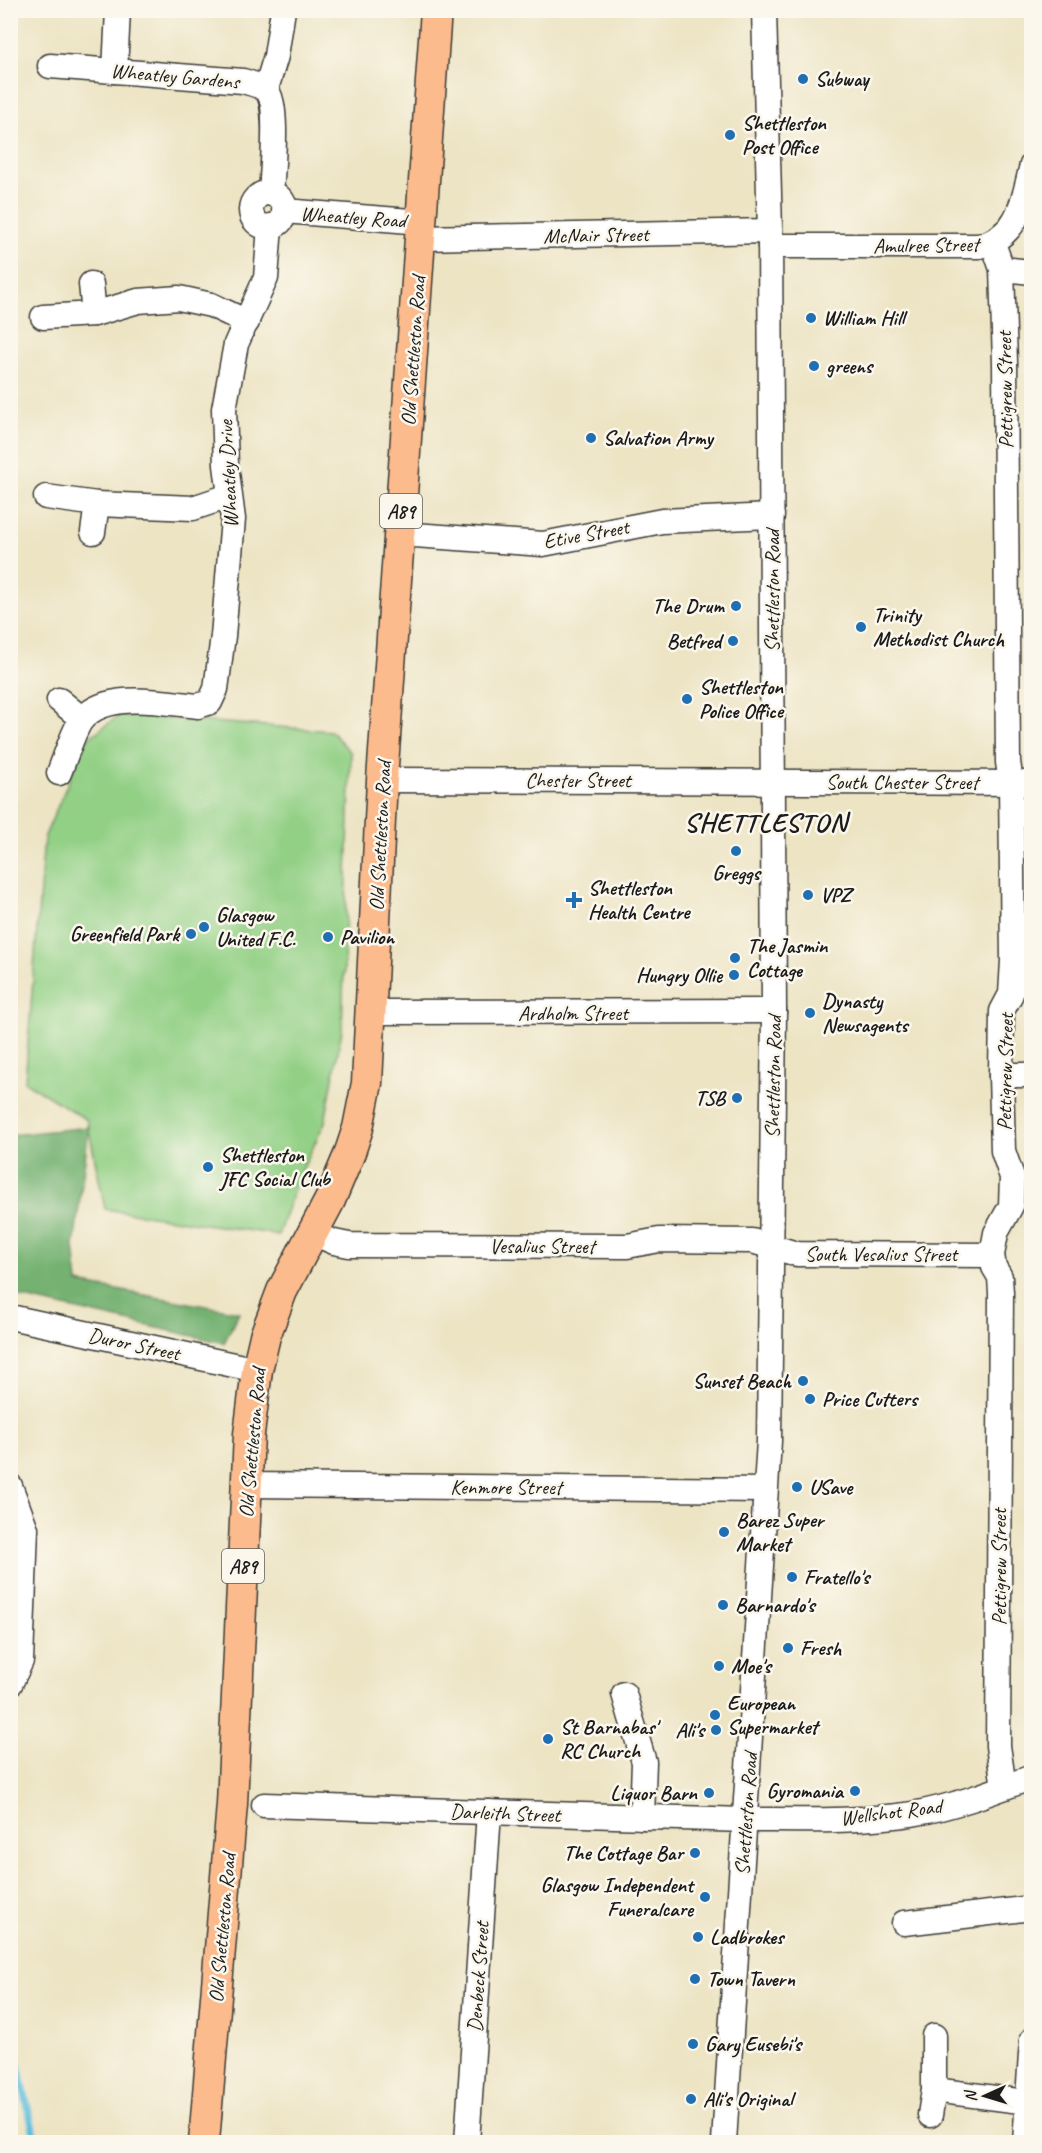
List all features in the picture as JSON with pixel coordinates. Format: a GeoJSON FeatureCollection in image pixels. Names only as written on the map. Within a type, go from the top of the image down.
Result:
{"type":"FeatureCollection","features":[{"type":"Feature","properties":{"kind":"main road","name":"Old Shettleston Road"},"geometry":{"type":"LineString","coordinates":[[204,2142],[232,1804],[246,1485],[256,1370],[272,1315],[286,1283],[342,1176],[358,1128],[367,1083],[382,780],[436,10]]}},
{"type":"Feature","properties":{"kind":"street"},"geometry":{"type":"LineString","coordinates":[[115,71],[118,10]]}},
{"type":"Feature","properties":{"kind":"street"},"geometry":{"type":"LineString","coordinates":[[266,89],[276,56],[283,10]]}},
{"type":"Feature","properties":{"kind":"street","name":"Shettleston Road"},"geometry":{"type":"LineString","coordinates":[[724,2142],[769,1441],[774,1011],[770,238],[764,10]]}},
{"type":"Feature","properties":{"kind":"street","name":"Wheatley Gardens"},"geometry":{"type":"LineString","coordinates":[[50,66],[243,81],[266,89],[273,101],[275,210]]}},
{"type":"Feature","properties":{"kind":"street","name":"Amulree Street"},"geometry":{"type":"LineString","coordinates":[[770,238],[979,246],[993,243],[1005,234],[1020,211],[1032,165]]}},
{"type":"Feature","properties":{"kind":"street","name":"Wheatley Road"},"geometry":{"type":"LineString","coordinates":[[275,210],[422,230]]}},
{"type":"Feature","properties":{"kind":"street","name":"Wheatley Drive"},"geometry":{"type":"LineString","coordinates":[[81,719],[97,707],[123,700],[198,706],[210,702],[216,689],[233,519],[229,496],[224,409],[236,344],[266,278],[275,210]]}},
{"type":"Feature","properties":{"kind":"street","name":"McNair Street"},"geometry":{"type":"LineString","coordinates":[[422,230],[770,238]]}},
{"type":"Feature","properties":{"kind":"street","name":"Pettigrew Street"},"geometry":{"type":"LineString","coordinates":[[993,243],[1002,269],[1006,399],[1008,762],[1021,783],[1011,994],[1002,1011],[1001,1075],[1004,1151],[1012,1177],[1011,1206],[996,1233],[992,1255],[994,1267],[1000,1277],[1001,1293],[998,1746],[1004,1788]]}},
{"type":"Feature","properties":{"kind":"street"},"geometry":{"type":"LineString","coordinates":[[1002,269],[1032,272]]}},
{"type":"Feature","properties":{"kind":"street"},"geometry":{"type":"LineString","coordinates":[[91,284],[94,314]]}},
{"type":"Feature","properties":{"kind":"street"},"geometry":{"type":"LineString","coordinates":[[43,317],[94,314],[138,301],[179,298],[211,305],[247,322]]}},
{"type":"Feature","properties":{"kind":"street"},"geometry":{"type":"LineString","coordinates":[[46,498],[97,504],[193,508],[229,496]]}},
{"type":"Feature","properties":{"kind":"street"},"geometry":{"type":"LineString","coordinates":[[93,532],[97,504]]}},
{"type":"Feature","properties":{"kind":"street","name":"Etive Street"},"geometry":{"type":"LineString","coordinates":[[400,534],[543,544],[662,521],[772,516]]}},
{"type":"Feature","properties":{"kind":"street"},"geometry":{"type":"LineString","coordinates":[[59,700],[81,719],[59,773]]}},
{"type":"Feature","properties":{"kind":"street","name":"Chester Street"},"geometry":{"type":"LineString","coordinates":[[382,780],[773,782]]}},
{"type":"Feature","properties":{"kind":"street","name":"South Chester Street"},"geometry":{"type":"LineString","coordinates":[[773,782],[1021,783]]}},
{"type":"Feature","properties":{"kind":"street","name":"Ardholm Street"},"geometry":{"type":"LineString","coordinates":[[371,1012],[774,1011]]}},
{"type":"Feature","properties":{"kind":"street"},"geometry":{"type":"LineString","coordinates":[[1001,1075],[1032,1075]]}},
{"type":"Feature","properties":{"kind":"street","name":"Vesalius Street"},"geometry":{"type":"LineString","coordinates":[[313,1233],[334,1242],[349,1245],[627,1246],[659,1240],[752,1240],[771,1247]]}},
{"type":"Feature","properties":{"kind":"street","name":"South Vesalius Street"},"geometry":{"type":"LineString","coordinates":[[771,1247],[797,1254],[992,1255]]}},
{"type":"Feature","properties":{"kind":"street","name":"Duror Street"},"geometry":{"type":"LineString","coordinates":[[10,1317],[256,1370]]}},
{"type":"Feature","properties":{"kind":"street","name":"Kenmore Street"},"geometry":{"type":"LineString","coordinates":[[246,1485],[765,1490]]}},
{"type":"Feature","properties":{"kind":"street"},"geometry":{"type":"LineString","coordinates":[[10,1486],[26,1529],[21,1661],[10,1684]]}},
{"type":"Feature","properties":{"kind":"street"},"geometry":{"type":"LineString","coordinates":[[624,1694],[644,1762],[642,1817]]}},
{"type":"Feature","properties":{"kind":"street","name":"Wellshot Road"},"geometry":{"type":"LineString","coordinates":[[746,1820],[823,1820],[910,1814],[938,1809],[1032,1777]]}},
{"type":"Feature","properties":{"kind":"street","name":"Darleith Street"},"geometry":{"type":"LineString","coordinates":[[264,1805],[746,1820]]}},
{"type":"Feature","properties":{"kind":"street","name":"Denbeck Street"},"geometry":{"type":"LineString","coordinates":[[467,2142],[489,1812]]}},
{"type":"Feature","properties":{"kind":"street"},"geometry":{"type":"LineString","coordinates":[[904,1923],[1032,1908]]}},
{"type":"Feature","properties":{"kind":"street"},"geometry":{"type":"LineString","coordinates":[[930,2115],[934,2090],[934,2036]]}},
{"type":"Feature","properties":{"kind":"street"},"geometry":{"type":"LineString","coordinates":[[1025,2142],[1032,2040]]}},
{"type":"Feature","properties":{"kind":"street"},"geometry":{"type":"LineString","coordinates":[[934,2090],[1027,2102]]}},
{"type":"Feature","properties":{"kind":"green space","name":"Greenfield Park"},"geometry":{"type":"Polygon","coordinates":[[[120,715],[331,731],[351,753],[342,1030],[325,1122],[297,1181],[278,1235],[105,1209],[87,1120],[25,1082],[44,838],[87,739],[120,715]]]}},
{"type":"Feature","properties":{"kind":"green space"},"geometry":{"type":"Polygon","coordinates":[[[89,1127],[74,1246],[78,1283],[239,1312],[224,1343],[11,1295],[11,1135],[89,1127]]]}},
{"type":"Feature","properties":{"kind":"waterway"},"geometry":{"type":"LineString","coordinates":[[10,2031],[36,2142]]}},
{"type":"Feature","properties":{"kind":"place","name":"Subway"},"geometry":{"type":"Point","coordinates":[803,79]}},
{"type":"Feature","properties":{"kind":"place","name":"Shettleston Post Office"},"geometry":{"type":"Point","coordinates":[730,135]}},
{"type":"Feature","properties":{"kind":"place","name":"William Hill"},"geometry":{"type":"Point","coordinates":[811,318]}},
{"type":"Feature","properties":{"kind":"place","name":"greens"},"geometry":{"type":"Point","coordinates":[814,366]}},
{"type":"Feature","properties":{"kind":"place","name":"Salvation Army"},"geometry":{"type":"Point","coordinates":[591,438]}},
{"type":"Feature","properties":{"kind":"place","name":"The Drum"},"geometry":{"type":"Point","coordinates":[736,606]}},
{"type":"Feature","properties":{"kind":"place","name":"Trinity Methodist Church"},"geometry":{"type":"Point","coordinates":[861,627]}},
{"type":"Feature","properties":{"kind":"place","name":"Betfred"},"geometry":{"type":"Point","coordinates":[733,641]}},
{"type":"Feature","properties":{"kind":"place","name":"Shettleston Police Office"},"geometry":{"type":"Point","coordinates":[687,699]}},
{"type":"Feature","properties":{"kind":"place","name":"Greggs"},"geometry":{"type":"Point","coordinates":[736,851]}},
{"type":"Feature","properties":{"kind":"place","name":"VPZ"},"geometry":{"type":"Point","coordinates":[808,895]}},
{"type":"Feature","properties":{"kind":"place","name":"Shettleston Health Centre"},"geometry":{"type":"Point","coordinates":[574,900]}},
{"type":"Feature","properties":{"kind":"place","name":"Glasgow United F.C."},"geometry":{"type":"Point","coordinates":[204,927]}},
{"type":"Feature","properties":{"kind":"place","name":"Greenfield Park"},"geometry":{"type":"Point","coordinates":[191,934]}},
{"type":"Feature","properties":{"kind":"place","name":"Pavilion"},"geometry":{"type":"Point","coordinates":[328,937]}},
{"type":"Feature","properties":{"kind":"place","name":"The Jasmin Cottage"},"geometry":{"type":"Point","coordinates":[735,958]}},
{"type":"Feature","properties":{"kind":"place","name":"Hungry Ollie"},"geometry":{"type":"Point","coordinates":[734,975]}},
{"type":"Feature","properties":{"kind":"place","name":"Dynasty Newsagents"},"geometry":{"type":"Point","coordinates":[810,1013]}},
{"type":"Feature","properties":{"kind":"place","name":"TSB"},"geometry":{"type":"Point","coordinates":[737,1098]}},
{"type":"Feature","properties":{"kind":"place","name":"Shettleston JFC Social Club"},"geometry":{"type":"Point","coordinates":[208,1167]}},
{"type":"Feature","properties":{"kind":"place","name":"Sunset Beach"},"geometry":{"type":"Point","coordinates":[803,1381]}},
{"type":"Feature","properties":{"kind":"place","name":"Price Cutters"},"geometry":{"type":"Point","coordinates":[810,1399]}},
{"type":"Feature","properties":{"kind":"place","name":"USave"},"geometry":{"type":"Point","coordinates":[797,1487]}},
{"type":"Feature","properties":{"kind":"place","name":"Barez Super Market"},"geometry":{"type":"Point","coordinates":[724,1532]}},
{"type":"Feature","properties":{"kind":"place","name":"Fratello's"},"geometry":{"type":"Point","coordinates":[792,1577]}},
{"type":"Feature","properties":{"kind":"place","name":"Barnardo's"},"geometry":{"type":"Point","coordinates":[723,1605]}},
{"type":"Feature","properties":{"kind":"place","name":"Fresh"},"geometry":{"type":"Point","coordinates":[788,1648]}},
{"type":"Feature","properties":{"kind":"place","name":"Moe's"},"geometry":{"type":"Point","coordinates":[719,1666]}},
{"type":"Feature","properties":{"kind":"place","name":"European Supermarket"},"geometry":{"type":"Point","coordinates":[715,1715]}},
{"type":"Feature","properties":{"kind":"place","name":"Ali's"},"geometry":{"type":"Point","coordinates":[716,1730]}},
{"type":"Feature","properties":{"kind":"place","name":"St Barnabas' RC Church"},"geometry":{"type":"Point","coordinates":[548,1739]}},
{"type":"Feature","properties":{"kind":"place","name":"Gyromania"},"geometry":{"type":"Point","coordinates":[855,1791]}},
{"type":"Feature","properties":{"kind":"place","name":"Liquor Barn"},"geometry":{"type":"Point","coordinates":[709,1793]}},
{"type":"Feature","properties":{"kind":"place","name":"The Cottage Bar"},"geometry":{"type":"Point","coordinates":[695,1853]}},
{"type":"Feature","properties":{"kind":"place","name":"Glasgow Independent Funeralcare"},"geometry":{"type":"Point","coordinates":[705,1897]}},
{"type":"Feature","properties":{"kind":"place","name":"Ladbrokes"},"geometry":{"type":"Point","coordinates":[698,1937]}},
{"type":"Feature","properties":{"kind":"place","name":"Town Tavern"},"geometry":{"type":"Point","coordinates":[695,1979]}},
{"type":"Feature","properties":{"kind":"place","name":"Gary Eusebi's"},"geometry":{"type":"Point","coordinates":[693,2044]}},
{"type":"Feature","properties":{"kind":"place","name":"Ali's Original"},"geometry":{"type":"Point","coordinates":[691,2099]}},
{"type":"Feature","properties":{"kind":"district","name":"SHETTLESTON"},"geometry":{"type":"Point","coordinates":[766,822]}}]}
